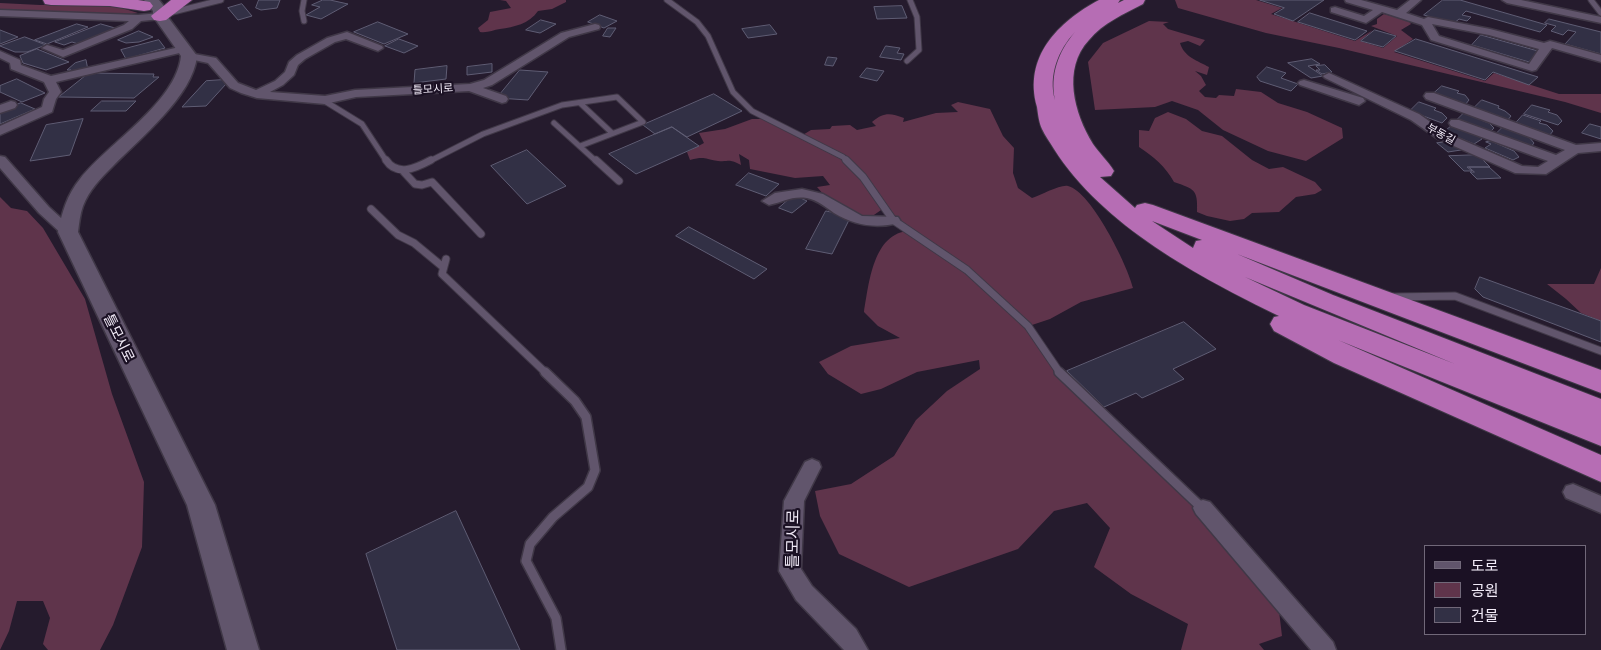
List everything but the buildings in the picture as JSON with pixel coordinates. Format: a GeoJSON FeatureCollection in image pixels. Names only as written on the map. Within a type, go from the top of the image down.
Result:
{"type":"FeatureCollection","features":[{"type":"Feature","properties":{"kind":"highway"},"geometry":{"type":"LineString","coordinates":[[51,0],[121,2],[146,8],[184,0]]}},
{"type":"Feature","properties":{"kind":"highway"},"geometry":{"type":"LineString","coordinates":[[1112,0],[1070,26],[1054,45],[1042,74],[1046,113],[1064,151],[1086,177],[1129,214],[1264,312],[1299,333],[1344,356],[1601,469]]}},
{"type":"Feature","properties":{"kind":"highway"},"geometry":{"type":"LineString","coordinates":[[1137,0],[1099,22],[1076,42],[1068,57],[1062,84],[1069,117],[1090,155],[1113,182],[1146,210],[1231,261],[1324,301],[1601,411]]}},
{"type":"Feature","properties":{"kind":"highway"},"geometry":{"type":"LineString","coordinates":[[1146,210],[1601,382]]}},
{"type":"Feature","properties":{"kind":"highway"},"geometry":{"type":"LineString","coordinates":[[1186,255],[1236,284],[1294,312],[1601,434]]}},
{"type":"Feature","properties":{"kind":"main road"},"geometry":{"type":"LineString","coordinates":[[68,232],[73,206],[87,182],[170,98],[181,85],[186,72],[187,52],[146,8]]}},
{"type":"Feature","properties":{"kind":"main road","name":"틀모시로"},"geometry":{"type":"LineString","coordinates":[[68,232],[201,505],[243,650]]}},
{"type":"Feature","properties":{"kind":"street"},"geometry":{"type":"LineString","coordinates":[[1350,0],[1426,23],[1435,38],[1532,68],[1550,44],[1601,58]]}},
{"type":"Feature","properties":{"kind":"street"},"geometry":{"type":"LineString","coordinates":[[1399,14],[1416,0]]}},
{"type":"Feature","properties":{"kind":"street"},"geometry":{"type":"LineString","coordinates":[[1507,0],[1601,20]]}},
{"type":"Feature","properties":{"kind":"street"},"geometry":{"type":"LineString","coordinates":[[0,13],[146,8]]}},
{"type":"Feature","properties":{"kind":"street"},"geometry":{"type":"LineString","coordinates":[[47,48],[63,54],[128,27],[146,8]]}},
{"type":"Feature","properties":{"kind":"street"},"geometry":{"type":"LineString","coordinates":[[1335,10],[1366,20],[1380,9]]}},
{"type":"Feature","properties":{"kind":"street"},"geometry":{"type":"LineString","coordinates":[[1426,23],[1428,20],[1463,26],[1546,47]]}},
{"type":"Feature","properties":{"kind":"street"},"geometry":{"type":"LineString","coordinates":[[544,49],[549,34],[557,26]]}},
{"type":"Feature","properties":{"kind":"street","name":"틀모시로"},"geometry":{"type":"LineString","coordinates":[[187,52],[212,60],[224,76],[239,89],[257,94],[323,100],[356,94],[470,87],[488,83],[565,35],[595,27]]}},
{"type":"Feature","properties":{"kind":"street"},"geometry":{"type":"LineString","coordinates":[[257,94],[279,83],[290,73],[293,64],[301,57],[331,40],[347,35],[378,48]]}},
{"type":"Feature","properties":{"kind":"street"},"geometry":{"type":"LineString","coordinates":[[0,54],[16,62],[11,69],[50,80],[187,52]]}},
{"type":"Feature","properties":{"kind":"street","name":"부동길"},"geometry":{"type":"LineString","coordinates":[[1329,76],[1415,117],[1442,136],[1520,170],[1541,171],[1575,149]]}},
{"type":"Feature","properties":{"kind":"street"},"geometry":{"type":"LineString","coordinates":[[0,131],[48,109],[50,99],[55,92],[50,80]]}},
{"type":"Feature","properties":{"kind":"street"},"geometry":{"type":"LineString","coordinates":[[1304,83],[1371,106],[1442,136]]}},
{"type":"Feature","properties":{"kind":"street"},"geometry":{"type":"LineString","coordinates":[[470,87],[502,99]]}},
{"type":"Feature","properties":{"kind":"street","name":"부동길"},"geometry":{"type":"LineString","coordinates":[[1430,96],[1575,149],[1601,147]]}},
{"type":"Feature","properties":{"kind":"street","name":"부동길"},"geometry":{"type":"LineString","coordinates":[[1455,123],[1557,160]]}},
{"type":"Feature","properties":{"kind":"street"},"geometry":{"type":"LineString","coordinates":[[3,166],[44,210],[68,232]]}},
{"type":"Feature","properties":{"kind":"street"},"geometry":{"type":"LineString","coordinates":[[769,201],[783,194],[816,194],[855,218],[865,221],[892,220]]}},
{"type":"Feature","properties":{"kind":"street","name":"틀모시로"},"geometry":{"type":"LineString","coordinates":[[812,467],[794,501],[790,571],[804,594],[848,637],[858,650]]}},
{"type":"Feature","properties":{"kind":"street"},"geometry":{"type":"LineString","coordinates":[[1573,492],[1601,505]]}},
{"type":"Feature","properties":{"kind":"street"},"geometry":{"type":"LineString","coordinates":[[1202,508],[1326,650]]}},
{"type":"Feature","properties":{"kind":"lane"},"geometry":{"type":"LineString","coordinates":[[146,8],[221,0]]}},
{"type":"Feature","properties":{"kind":"lane"},"geometry":{"type":"LineString","coordinates":[[304,0],[302,11],[304,22]]}},
{"type":"Feature","properties":{"kind":"lane"},"geometry":{"type":"LineString","coordinates":[[667,0],[697,22],[708,36],[734,92],[752,111],[843,157],[864,177],[892,220],[966,270],[1028,326],[1059,372],[1202,508]]}},
{"type":"Feature","properties":{"kind":"lane"},"geometry":{"type":"LineString","coordinates":[[907,61],[919,50],[917,37],[918,13],[910,0]]}},
{"type":"Feature","properties":{"kind":"lane"},"geometry":{"type":"LineString","coordinates":[[1592,0],[1601,14]]}},
{"type":"Feature","properties":{"kind":"lane"},"geometry":{"type":"LineString","coordinates":[[323,100],[362,124],[390,167],[403,171],[422,165],[505,125],[562,105],[617,98],[643,122],[580,146]]}},
{"type":"Feature","properties":{"kind":"lane"},"geometry":{"type":"LineString","coordinates":[[580,103],[612,133]]}},
{"type":"Feature","properties":{"kind":"lane"},"geometry":{"type":"LineString","coordinates":[[554,123],[619,181]]}},
{"type":"Feature","properties":{"kind":"lane"},"geometry":{"type":"LineString","coordinates":[[403,171],[412,183],[420,186],[432,182],[481,234]]}},
{"type":"Feature","properties":{"kind":"lane"},"geometry":{"type":"LineString","coordinates":[[371,209],[398,236],[414,243],[444,263],[442,274],[575,401],[586,417],[595,470],[588,488],[553,517],[530,544],[526,561],[556,618],[561,650]]}},
{"type":"Feature","properties":{"kind":"lane"},"geometry":{"type":"LineString","coordinates":[[1377,297],[1455,296],[1601,351]]}},
{"type":"Feature","properties":{"kind":"green space"},"geometry":{"type":"Polygon","coordinates":[[[500,0],[566,0],[566,2],[552,9],[538,11],[521,24],[488,32],[480,32],[478,28],[488,20],[490,12],[511,8],[506,1],[500,0]]]}},
{"type":"Feature","properties":{"kind":"green space"},"geometry":{"type":"Polygon","coordinates":[[[1175,0],[1256,0],[1282,8],[1271,14],[1355,41],[1373,30],[1360,41],[1383,48],[1397,36],[1371,26],[1377,24],[1377,19],[1384,14],[1408,20],[1411,24],[1401,30],[1413,39],[1394,52],[1485,81],[1494,73],[1559,94],[1601,94],[1601,113],[1565,102],[1339,48],[1266,33],[1178,8],[1175,0]]]}},
{"type":"Feature","properties":{"kind":"green space"},"geometry":{"type":"Polygon","coordinates":[[[0,3],[40,5],[109,4],[138,13],[125,15],[0,11],[0,3]]]}},
{"type":"Feature","properties":{"kind":"green space"},"geometry":{"type":"Polygon","coordinates":[[[1149,21],[1169,22],[1163,24],[1168,29],[1205,40],[1200,46],[1188,41],[1180,43],[1188,55],[1209,67],[1207,75],[1195,71],[1201,76],[1206,85],[1199,91],[1205,97],[1216,98],[1219,95],[1234,96],[1236,89],[1261,92],[1278,103],[1307,112],[1342,128],[1343,138],[1306,161],[1268,151],[1223,130],[1198,110],[1172,101],[1155,107],[1095,110],[1088,62],[1103,43],[1149,21]]]}},
{"type":"Feature","properties":{"kind":"green space"},"geometry":{"type":"Polygon","coordinates":[[[958,102],[990,109],[1003,136],[1014,148],[1013,173],[1018,188],[1032,198],[1065,186],[1077,191],[1097,215],[1116,247],[1133,288],[1081,302],[1050,319],[1029,326],[1059,372],[1143,452],[1277,594],[1282,636],[1259,644],[1264,650],[1181,650],[1188,624],[1131,594],[1094,567],[1110,528],[1087,503],[1054,511],[1018,549],[909,587],[839,554],[820,516],[815,491],[851,484],[894,456],[916,420],[947,391],[980,369],[979,360],[917,372],[881,389],[861,394],[828,374],[819,362],[851,346],[900,338],[878,326],[864,312],[871,274],[881,250],[888,240],[898,234],[910,231],[884,208],[871,217],[865,218],[824,195],[817,187],[830,185],[823,176],[795,178],[750,169],[749,160],[739,154],[741,165],[731,161],[704,158],[690,160],[687,152],[704,143],[699,133],[725,129],[752,119],[770,119],[801,136],[811,130],[830,129],[832,126],[850,125],[857,130],[876,126],[872,122],[880,116],[887,114],[904,118],[903,122],[936,113],[958,112],[951,105],[958,102]]]}},
{"type":"Feature","properties":{"kind":"green space"},"geometry":{"type":"Polygon","coordinates":[[[1168,112],[1186,119],[1202,131],[1222,136],[1252,160],[1269,169],[1283,167],[1315,182],[1322,190],[1315,194],[1296,197],[1279,212],[1252,213],[1244,219],[1230,221],[1197,212],[1197,199],[1193,191],[1186,186],[1174,182],[1159,162],[1139,147],[1139,130],[1149,131],[1155,118],[1168,112]]]}},
{"type":"Feature","properties":{"kind":"green space"},"geometry":{"type":"Polygon","coordinates":[[[0,197],[11,208],[27,211],[43,228],[85,299],[112,394],[144,482],[142,547],[113,625],[100,650],[48,650],[43,644],[50,618],[43,601],[17,601],[9,631],[0,650],[0,197]]]}},
{"type":"Feature","properties":{"kind":"green space"},"geometry":{"type":"Polygon","coordinates":[[[1601,268],[1601,321],[1581,313],[1547,284],[1594,284],[1601,268]]]}}]}
